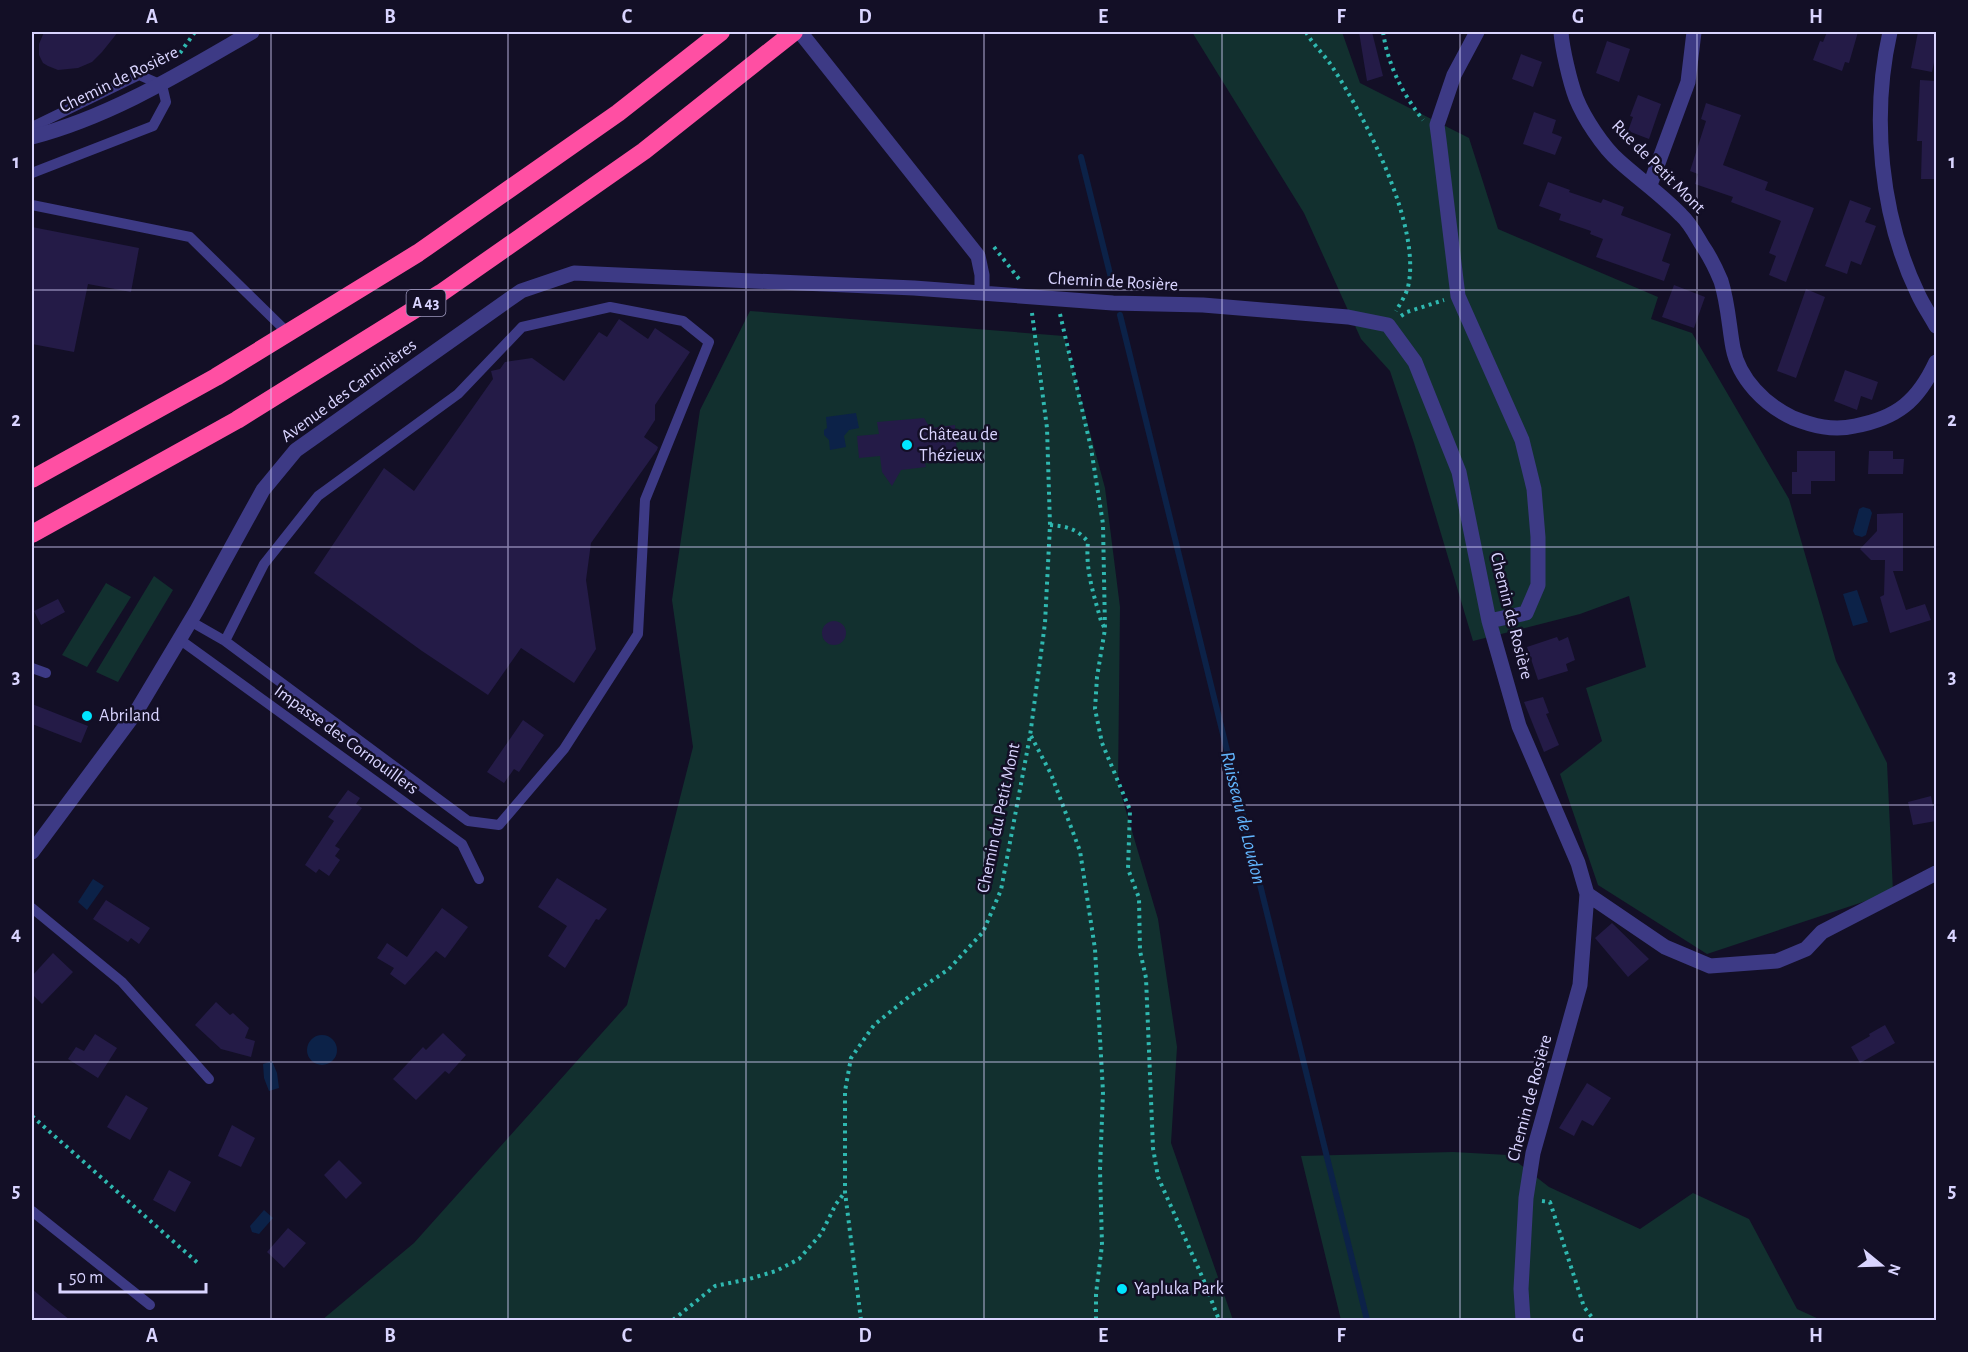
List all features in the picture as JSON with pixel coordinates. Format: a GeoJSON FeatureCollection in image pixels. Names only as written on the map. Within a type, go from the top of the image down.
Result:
{"type":"FeatureCollection","features":[{"type":"Feature","properties":{"kind":"highway","name":"A 43"},"geometry":{"type":"LineString","coordinates":[[32,479],[216,377],[418,253],[618,113],[721,32]]}},
{"type":"Feature","properties":{"kind":"highway","name":"A 43"},"geometry":{"type":"LineString","coordinates":[[32,534],[237,420],[441,293],[644,151],[794,32]]}},
{"type":"Feature","properties":{"kind":"street","name":"Chemin de Rosière"},"geometry":{"type":"LineString","coordinates":[[32,137],[66,128],[128,102],[162,85],[252,32]]}},
{"type":"Feature","properties":{"kind":"street"},"geometry":{"type":"LineString","coordinates":[[800,32],[978,256],[982,275],[982,293]]}},
{"type":"Feature","properties":{"kind":"street"},"geometry":{"type":"LineString","coordinates":[[1477,32],[1454,75],[1437,125],[1458,296],[1522,440],[1534,489],[1538,537],[1538,585],[1526,613],[1489,621]]}},
{"type":"Feature","properties":{"kind":"street","name":"Rue de Petit Mont"},"geometry":{"type":"LineString","coordinates":[[1561,32],[1576,98],[1594,130],[1618,160],[1650,185],[1683,216],[1704,247],[1720,281],[1734,350],[1743,374],[1761,396],[1780,412],[1809,424],[1840,429],[1869,423],[1899,411],[1926,385],[1936,362]]}},
{"type":"Feature","properties":{"kind":"street"},"geometry":{"type":"LineString","coordinates":[[1650,185],[1688,82],[1694,32]]}},
{"type":"Feature","properties":{"kind":"street"},"geometry":{"type":"LineString","coordinates":[[1890,32],[1881,106],[1882,156],[1890,211],[1918,294],[1936,326]]}},
{"type":"Feature","properties":{"kind":"street","name":"Avenue des Cantinières"},"geometry":{"type":"LineString","coordinates":[[32,852],[136,712],[263,490],[296,450],[521,291],[574,273],[914,288]]}},
{"type":"Feature","properties":{"kind":"street","name":"Chemin de Rosière"},"geometry":{"type":"LineString","coordinates":[[914,288],[1113,303],[1203,305],[1348,317],[1388,325],[1415,362],[1459,472],[1489,621],[1519,726],[1578,863],[1587,894],[1580,985],[1533,1153],[1526,1198],[1521,1289],[1523,1320]]}},
{"type":"Feature","properties":{"kind":"street"},"geometry":{"type":"LineString","coordinates":[[1587,894],[1665,947],[1710,966],[1777,961],[1806,949],[1822,932],[1936,873]]}},
{"type":"Feature","properties":{"kind":"lane"},"geometry":{"type":"LineString","coordinates":[[32,127],[139,75],[162,85],[166,102],[153,126],[32,173]]}},
{"type":"Feature","properties":{"kind":"lane"},"geometry":{"type":"LineString","coordinates":[[32,206],[190,237],[288,333]]}},
{"type":"Feature","properties":{"kind":"lane"},"geometry":{"type":"LineString","coordinates":[[190,621],[225,641],[468,821],[500,825],[564,749],[638,634],[645,500],[709,342],[683,321],[610,307],[522,327],[458,394],[318,496],[264,564],[225,641]]}},
{"type":"Feature","properties":{"kind":"lane","name":"Impasse des Cornouillers"},"geometry":{"type":"LineString","coordinates":[[179,639],[462,844],[479,879]]}},
{"type":"Feature","properties":{"kind":"lane"},"geometry":{"type":"LineString","coordinates":[[32,668],[46,673]]}},
{"type":"Feature","properties":{"kind":"lane"},"geometry":{"type":"LineString","coordinates":[[32,908],[122,982],[209,1079]]}},
{"type":"Feature","properties":{"kind":"lane"},"geometry":{"type":"LineString","coordinates":[[32,1211],[150,1305]]}},
{"type":"Feature","properties":{"kind":"path"},"geometry":{"type":"LineString","coordinates":[[1305,32],[1332,66],[1362,115],[1405,222],[1411,262],[1408,289],[1388,325]]}},
{"type":"Feature","properties":{"kind":"path"},"geometry":{"type":"LineString","coordinates":[[1383,32],[1386,54],[1408,101],[1439,140]]}},
{"type":"Feature","properties":{"kind":"path"},"geometry":{"type":"LineString","coordinates":[[1388,325],[1407,312],[1458,296]]}},
{"type":"Feature","properties":{"kind":"path","name":"Chemin du Petit Mont"},"geometry":{"type":"LineString","coordinates":[[861,1320],[846,1192],[845,1091],[851,1058],[874,1025],[911,995],[949,969],[983,932],[1001,890],[1030,736],[1046,623],[1050,525],[1047,428],[1032,325],[1032,297]]}},
{"type":"Feature","properties":{"kind":"path"},"geometry":{"type":"LineString","coordinates":[[1057,299],[1090,448],[1103,524],[1106,629],[1096,677],[1095,709],[1102,743],[1130,810],[1128,869],[1139,898],[1140,951],[1146,978],[1153,1148],[1158,1177],[1219,1320]]}},
{"type":"Feature","properties":{"kind":"path"},"geometry":{"type":"LineString","coordinates":[[1050,525],[1068,526],[1083,535],[1088,542],[1089,576],[1101,621],[1106,629]]}},
{"type":"Feature","properties":{"kind":"path"},"geometry":{"type":"LineString","coordinates":[[1030,736],[1052,774],[1080,851],[1095,949],[1103,1092],[1100,1170],[1102,1245],[1096,1294],[1096,1320]]}},
{"type":"Feature","properties":{"kind":"path"},"geometry":{"type":"LineString","coordinates":[[32,1116],[200,1265]]}},
{"type":"Feature","properties":{"kind":"path"},"geometry":{"type":"LineString","coordinates":[[673,1320],[715,1286],[776,1271],[799,1259],[821,1234],[836,1204],[846,1192]]}},
{"type":"Feature","properties":{"kind":"path"},"geometry":{"type":"LineString","coordinates":[[1550,1202],[1584,1307],[1594,1320]]}},
{"type":"Feature","properties":{"kind":"green space"},"geometry":{"type":"Polygon","coordinates":[[[1192,32],[1342,32],[1360,83],[1469,138],[1498,229],[1658,297],[1651,319],[1692,333],[1789,499],[1836,661],[1887,763],[1893,892],[1707,954],[1598,885],[1560,774],[1602,741],[1586,688],[1646,667],[1629,596],[1580,614],[1473,641],[1390,371],[1361,339],[1304,213],[1192,32]]]}},
{"type":"Feature","properties":{"kind":"green space"},"geometry":{"type":"Polygon","coordinates":[[[750,311],[1064,336],[1105,488],[1120,607],[1118,784],[1158,919],[1177,1047],[1171,1143],[1233,1320],[322,1320],[414,1243],[627,1005],[693,747],[672,600],[700,410],[750,311]]]}},
{"type":"Feature","properties":{"kind":"green space"},"geometry":{"type":"Polygon","coordinates":[[[154,576],[173,590],[118,682],[96,672],[154,576]]]}},
{"type":"Feature","properties":{"kind":"green space"},"geometry":{"type":"Polygon","coordinates":[[[106,583],[131,597],[87,667],[62,655],[106,583]]]}},
{"type":"Feature","properties":{"kind":"green space"},"geometry":{"type":"Polygon","coordinates":[[[1453,1152],[1508,1155],[1549,1187],[1640,1229],[1693,1193],[1749,1219],[1797,1309],[1821,1320],[1341,1320],[1301,1156],[1453,1152]]]}},
{"type":"Feature","properties":{"kind":"water"},"geometry":{"type":"Polygon","coordinates":[[[856,413],[859,428],[849,430],[844,436],[846,447],[830,450],[829,440],[824,435],[824,430],[827,428],[826,417],[856,413]]]}},
{"type":"Feature","properties":{"kind":"water"},"geometry":{"type":"Polygon","coordinates":[[[1863,507],[1870,509],[1872,513],[1866,535],[1862,537],[1855,535],[1853,531],[1859,509],[1863,507]]]}},
{"type":"Feature","properties":{"kind":"water"},"geometry":{"type":"Polygon","coordinates":[[[1857,590],[1868,622],[1853,626],[1843,594],[1857,590]]]}},
{"type":"Feature","properties":{"kind":"water"},"geometry":{"type":"Polygon","coordinates":[[[93,879],[104,886],[87,910],[78,902],[93,879]]]}},
{"type":"Feature","properties":{"kind":"water"},"geometry":{"type":"Polygon","coordinates":[[[322,1035],[333,1039],[337,1050],[333,1061],[322,1065],[311,1061],[307,1050],[311,1039],[322,1035]]]}},
{"type":"Feature","properties":{"kind":"water"},"geometry":{"type":"Polygon","coordinates":[[[272,1061],[277,1073],[279,1088],[269,1091],[264,1078],[263,1064],[272,1061]]]}},
{"type":"Feature","properties":{"kind":"water"},"geometry":{"type":"Polygon","coordinates":[[[264,1210],[273,1218],[259,1234],[252,1232],[250,1226],[264,1210]]]}},
{"type":"Feature","properties":{"kind":"building"},"geometry":{"type":"Polygon","coordinates":[[[44,32],[118,32],[92,62],[78,68],[58,70],[43,63],[39,55],[39,44],[44,32]]]}},
{"type":"Feature","properties":{"kind":"building"},"geometry":{"type":"Polygon","coordinates":[[[1359,32],[1372,32],[1383,76],[1367,81],[1359,32]]]}},
{"type":"Feature","properties":{"kind":"building"},"geometry":{"type":"Polygon","coordinates":[[[1827,32],[1858,32],[1849,63],[1845,62],[1842,71],[1813,60],[1820,41],[1823,42],[1827,32]]]}},
{"type":"Feature","properties":{"kind":"building"},"geometry":{"type":"Polygon","coordinates":[[[1918,32],[1936,32],[1936,53],[1932,72],[1911,68],[1918,32]]]}},
{"type":"Feature","properties":{"kind":"building"},"geometry":{"type":"Polygon","coordinates":[[[1607,41],[1630,49],[1619,82],[1596,73],[1607,41]]]}},
{"type":"Feature","properties":{"kind":"building"},"geometry":{"type":"Polygon","coordinates":[[[1521,54],[1542,62],[1533,87],[1512,79],[1521,54]]]}},
{"type":"Feature","properties":{"kind":"building"},"geometry":{"type":"Polygon","coordinates":[[[1920,80],[1936,81],[1936,179],[1921,179],[1922,141],[1917,141],[1920,80]]]}},
{"type":"Feature","properties":{"kind":"building"},"geometry":{"type":"Polygon","coordinates":[[[1638,95],[1661,104],[1649,139],[1628,131],[1633,117],[1630,116],[1638,95]]]}},
{"type":"Feature","properties":{"kind":"building"},"geometry":{"type":"Polygon","coordinates":[[[1706,103],[1741,115],[1723,165],[1768,182],[1765,190],[1814,208],[1786,282],[1769,275],[1776,256],[1769,253],[1781,221],[1731,202],[1733,197],[1695,184],[1698,174],[1690,171],[1706,121],[1701,119],[1706,103]]]}},
{"type":"Feature","properties":{"kind":"building"},"geometry":{"type":"Polygon","coordinates":[[[1534,112],[1556,120],[1552,133],[1562,137],[1555,155],[1523,144],[1534,112]]]}},
{"type":"Feature","properties":{"kind":"building"},"geometry":{"type":"Polygon","coordinates":[[[1548,182],[1601,203],[1603,199],[1624,207],[1621,215],[1671,234],[1662,261],[1670,264],[1664,281],[1596,257],[1603,239],[1590,234],[1591,231],[1559,220],[1561,214],[1539,206],[1548,182]]]}},
{"type":"Feature","properties":{"kind":"building"},"geometry":{"type":"Polygon","coordinates":[[[1850,200],[1871,208],[1865,222],[1876,226],[1861,265],[1851,261],[1847,274],[1825,266],[1850,200]]]}},
{"type":"Feature","properties":{"kind":"building"},"geometry":{"type":"Polygon","coordinates":[[[32,227],[139,248],[131,292],[88,284],[74,352],[32,344],[32,227]]]}},
{"type":"Feature","properties":{"kind":"building"},"geometry":{"type":"Polygon","coordinates":[[[1674,285],[1705,297],[1694,328],[1662,317],[1674,285]]]}},
{"type":"Feature","properties":{"kind":"building"},"geometry":{"type":"Polygon","coordinates":[[[1806,289],[1825,297],[1796,378],[1777,371],[1806,289]]]}},
{"type":"Feature","properties":{"kind":"building"},"geometry":{"type":"Polygon","coordinates":[[[619,319],[648,339],[655,328],[690,352],[655,405],[655,420],[644,437],[658,447],[657,450],[591,543],[586,580],[596,649],[574,683],[521,648],[488,695],[422,651],[314,573],[384,468],[414,491],[493,379],[491,371],[500,369],[505,362],[532,358],[564,381],[599,332],[607,337],[619,319]]]}},
{"type":"Feature","properties":{"kind":"building"},"geometry":{"type":"Polygon","coordinates":[[[1845,370],[1878,382],[1872,400],[1861,396],[1857,410],[1834,401],[1845,370]]]}},
{"type":"Feature","properties":{"kind":"building","name":"Château de Thézieux"},"geometry":{"type":"Polygon","coordinates":[[[924,418],[930,428],[955,425],[957,455],[931,457],[931,462],[925,463],[926,467],[901,470],[892,486],[882,472],[880,456],[859,458],[857,436],[879,434],[877,422],[924,418]]]}},
{"type":"Feature","properties":{"kind":"building"},"geometry":{"type":"Polygon","coordinates":[[[1797,451],[1835,451],[1835,481],[1811,481],[1811,494],[1792,494],[1792,472],[1797,472],[1797,451]]]}},
{"type":"Feature","properties":{"kind":"building"},"geometry":{"type":"Polygon","coordinates":[[[1869,451],[1893,451],[1893,459],[1904,459],[1903,474],[1868,474],[1869,451]]]}},
{"type":"Feature","properties":{"kind":"building"},"geometry":{"type":"Polygon","coordinates":[[[1903,513],[1903,571],[1893,571],[1906,610],[1925,604],[1931,620],[1890,633],[1880,597],[1884,595],[1885,560],[1871,560],[1860,549],[1877,531],[1877,514],[1903,513]]]}},
{"type":"Feature","properties":{"kind":"building"},"geometry":{"type":"Polygon","coordinates":[[[58,599],[65,612],[41,625],[34,611],[58,599]]]}},
{"type":"Feature","properties":{"kind":"building"},"geometry":{"type":"Polygon","coordinates":[[[834,621],[839,622],[845,628],[845,638],[839,644],[834,645],[829,644],[823,638],[822,633],[823,628],[829,622],[834,621]]]}},
{"type":"Feature","properties":{"kind":"building"},"geometry":{"type":"Polygon","coordinates":[[[1557,637],[1559,641],[1568,637],[1575,660],[1566,664],[1568,671],[1538,680],[1527,647],[1557,637]]]}},
{"type":"Feature","properties":{"kind":"building"},"geometry":{"type":"Polygon","coordinates":[[[1543,697],[1549,713],[1546,714],[1559,745],[1544,752],[1524,702],[1543,697]]]}},
{"type":"Feature","properties":{"kind":"building"},"geometry":{"type":"Polygon","coordinates":[[[32,704],[88,726],[81,743],[32,724],[32,704]]]}},
{"type":"Feature","properties":{"kind":"building"},"geometry":{"type":"Polygon","coordinates":[[[523,720],[544,735],[519,772],[514,769],[504,783],[487,772],[523,720]]]}},
{"type":"Feature","properties":{"kind":"building"},"geometry":{"type":"Polygon","coordinates":[[[348,790],[360,798],[356,804],[362,808],[335,846],[340,849],[335,856],[340,860],[329,876],[319,869],[316,873],[305,865],[334,821],[328,817],[348,790]]]}},
{"type":"Feature","properties":{"kind":"building"},"geometry":{"type":"Polygon","coordinates":[[[1931,796],[1936,821],[1913,825],[1908,802],[1931,796]]]}},
{"type":"Feature","properties":{"kind":"building"},"geometry":{"type":"Polygon","coordinates":[[[557,878],[607,909],[599,920],[596,919],[565,968],[548,956],[567,926],[538,907],[557,878]]]}},
{"type":"Feature","properties":{"kind":"building"},"geometry":{"type":"Polygon","coordinates":[[[106,900],[150,928],[139,944],[131,938],[128,942],[93,919],[106,900]]]}},
{"type":"Feature","properties":{"kind":"building"},"geometry":{"type":"Polygon","coordinates":[[[442,908],[468,927],[445,958],[436,951],[405,985],[390,974],[394,968],[377,958],[387,943],[407,957],[442,908]]]}},
{"type":"Feature","properties":{"kind":"building"},"geometry":{"type":"Polygon","coordinates":[[[1612,923],[1649,959],[1628,977],[1595,938],[1612,923]]]}},
{"type":"Feature","properties":{"kind":"building"},"geometry":{"type":"Polygon","coordinates":[[[53,953],[73,972],[42,1004],[32,994],[32,976],[53,953]]]}},
{"type":"Feature","properties":{"kind":"building"},"geometry":{"type":"Polygon","coordinates":[[[216,1002],[230,1015],[233,1013],[249,1028],[245,1038],[255,1041],[251,1057],[221,1049],[195,1025],[216,1002]]]}},
{"type":"Feature","properties":{"kind":"building"},"geometry":{"type":"Polygon","coordinates":[[[1885,1025],[1895,1043],[1860,1063],[1851,1047],[1885,1025]]]}},
{"type":"Feature","properties":{"kind":"building"},"geometry":{"type":"Polygon","coordinates":[[[443,1033],[466,1055],[449,1074],[445,1071],[416,1100],[393,1079],[423,1047],[426,1050],[443,1033]]]}},
{"type":"Feature","properties":{"kind":"building"},"geometry":{"type":"Polygon","coordinates":[[[95,1034],[117,1048],[98,1078],[68,1059],[76,1047],[84,1051],[95,1034]]]}},
{"type":"Feature","properties":{"kind":"building"},"geometry":{"type":"Polygon","coordinates":[[[1587,1083],[1611,1098],[1593,1126],[1582,1120],[1574,1136],[1559,1128],[1587,1083]]]}},
{"type":"Feature","properties":{"kind":"building"},"geometry":{"type":"Polygon","coordinates":[[[126,1095],[148,1108],[130,1140],[107,1127],[126,1095]]]}},
{"type":"Feature","properties":{"kind":"building"},"geometry":{"type":"Polygon","coordinates":[[[232,1125],[255,1138],[241,1167],[218,1156],[232,1125]]]}},
{"type":"Feature","properties":{"kind":"building"},"geometry":{"type":"Polygon","coordinates":[[[339,1160],[362,1183],[346,1199],[324,1175],[339,1160]]]}},
{"type":"Feature","properties":{"kind":"building"},"geometry":{"type":"Polygon","coordinates":[[[169,1170],[191,1182],[175,1212],[153,1200],[169,1170]]]}},
{"type":"Feature","properties":{"kind":"building"},"geometry":{"type":"Polygon","coordinates":[[[288,1228],[306,1243],[284,1268],[267,1252],[288,1228]]]}},
{"type":"Feature","properties":{"kind":"building"},"geometry":{"type":"Polygon","coordinates":[[[32,1289],[51,1305],[70,1320],[32,1320],[32,1289]]]}},
{"type":"Feature","properties":{"kind":"waterway","name":"Ruisseau de Loudon"},"geometry":{"type":"LineString","coordinates":[[1081,157],[1113,286]]}},
{"type":"Feature","properties":{"kind":"waterway","name":"Ruisseau de Loudon"},"geometry":{"type":"LineString","coordinates":[[1120,315],[1367,1320]]}},
{"type":"Feature","properties":{"kind":"place","name":"Château de Thézieux"},"geometry":{"type":"Point","coordinates":[907,445]}},
{"type":"Feature","properties":{"kind":"place","name":"Abriland"},"geometry":{"type":"Point","coordinates":[87,716]}},
{"type":"Feature","properties":{"kind":"place","name":"Yapluka Park"},"geometry":{"type":"Point","coordinates":[1122,1289]}}]}
